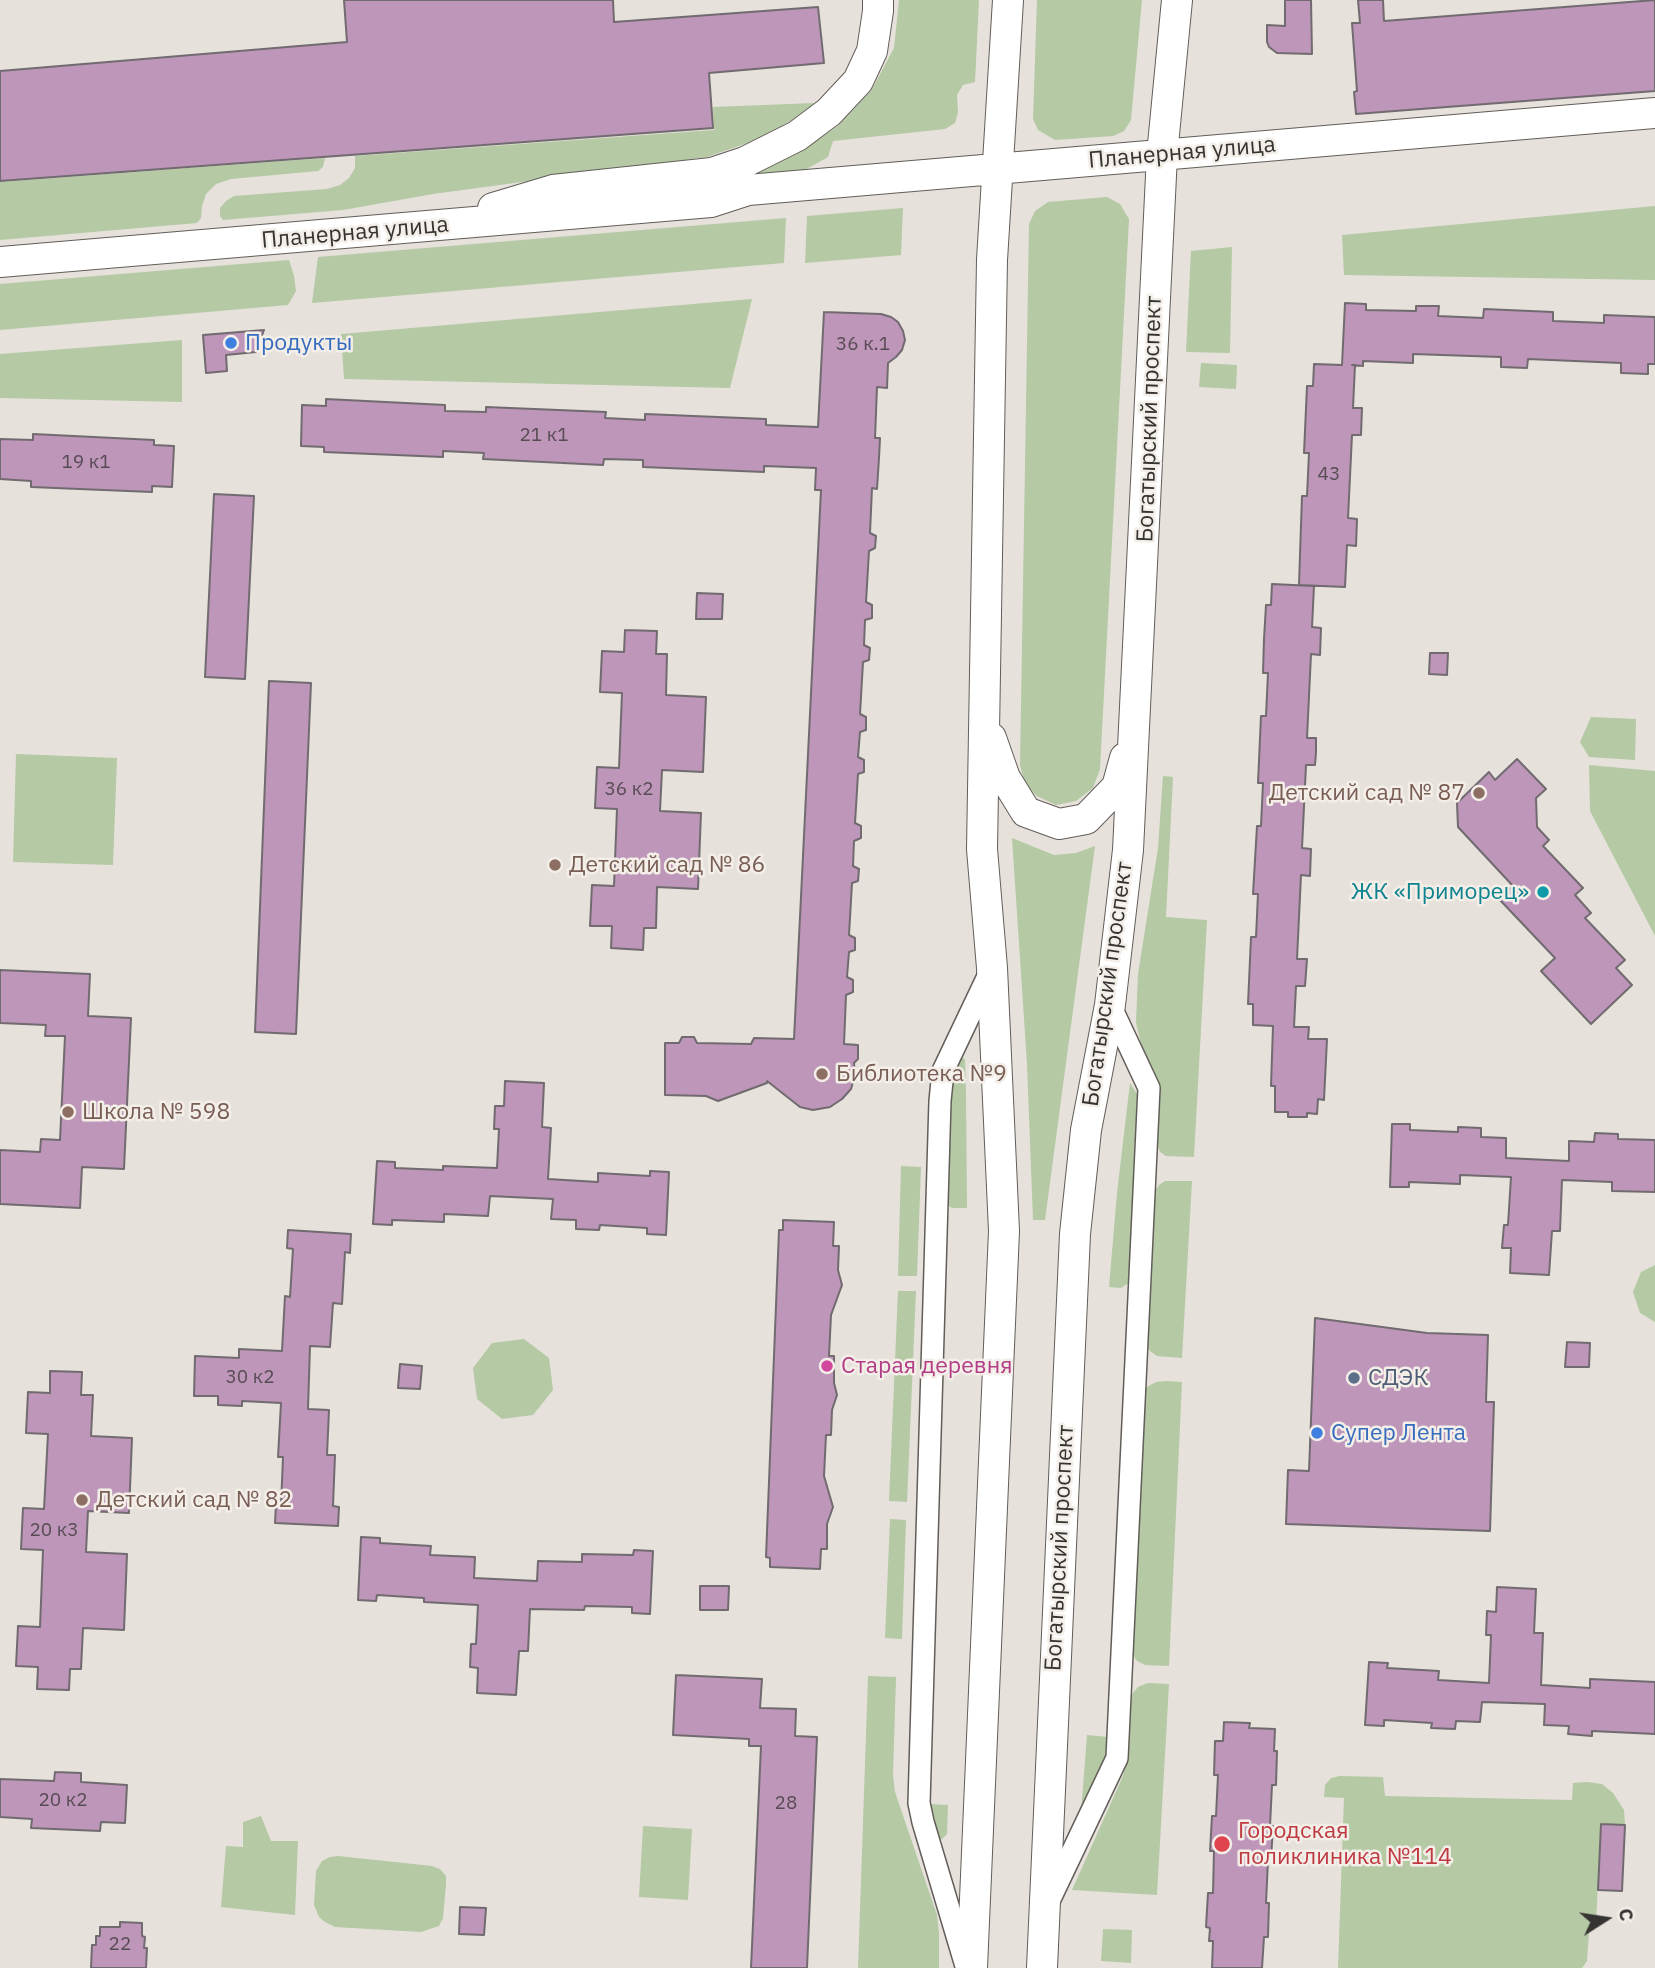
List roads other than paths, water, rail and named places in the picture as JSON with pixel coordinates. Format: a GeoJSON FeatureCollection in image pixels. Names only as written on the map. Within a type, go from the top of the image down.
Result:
{"type":"FeatureCollection","features":[{"type":"Feature","properties":{"kind":"main road"},"geometry":{"type":"LineString","coordinates":[[433,226],[553,190],[712,173],[770,150],[797,136],[829,112],[858,81],[872,51],[878,0]]}},
{"type":"Feature","properties":{"kind":"main road"},"geometry":{"type":"LineString","coordinates":[[970,1968],[1004,1231],[992,968],[982,849],[990,344],[1008,0]]}},
{"type":"Feature","properties":{"kind":"main road","name":"Богатырский проспект"},"geometry":{"type":"LineString","coordinates":[[1042,1968],[1075,1234],[1086,1130],[1110,1005],[1128,850],[1162,164],[1177,0]]}},
{"type":"Feature","properties":{"kind":"main road","name":"Планерная улица"},"geometry":{"type":"LineString","coordinates":[[0,262],[711,202],[749,210],[998,178],[1162,164],[1655,113]]}},
{"type":"Feature","properties":{"kind":"main road","name":"Планерная улица"},"geometry":{"type":"LineString","coordinates":[[1162,164],[1655,134]]}},
{"type":"Feature","properties":{"kind":"main road"},"geometry":{"type":"LineString","coordinates":[[984,718],[1005,778],[1026,811],[1059,824],[1086,819],[1117,787],[1136,720]]}},
{"type":"Feature","properties":{"kind":"street"},"geometry":{"type":"LineString","coordinates":[[970,1968],[919,1803],[940,1101],[943,1071],[992,968]]}},
{"type":"Feature","properties":{"kind":"street"},"geometry":{"type":"LineString","coordinates":[[1043,1915],[1117,1758],[1149,1088],[1110,1005]]}},
{"type":"Feature","properties":{"kind":"place","name":"Продукты"},"geometry":{"type":"Point","coordinates":[231,343]}},
{"type":"Feature","properties":{"kind":"place","name":"Детский сад № 87"},"geometry":{"type":"Point","coordinates":[1479,793]}},
{"type":"Feature","properties":{"kind":"place","name":"Детский сад № 86"},"geometry":{"type":"Point","coordinates":[555,865]}},
{"type":"Feature","properties":{"kind":"place","name":"ЖК «Приморец»"},"geometry":{"type":"Point","coordinates":[1543,892]}},
{"type":"Feature","properties":{"kind":"place","name":"Библиотека №9"},"geometry":{"type":"Point","coordinates":[822,1074]}},
{"type":"Feature","properties":{"kind":"place","name":"Школа № 598"},"geometry":{"type":"Point","coordinates":[68,1112]}},
{"type":"Feature","properties":{"kind":"place","name":"Старая деревня"},"geometry":{"type":"Point","coordinates":[827,1366]}},
{"type":"Feature","properties":{"kind":"place","name":"СДЭК"},"geometry":{"type":"Point","coordinates":[1354,1378]}},
{"type":"Feature","properties":{"kind":"place","name":"Супер Лента"},"geometry":{"type":"Point","coordinates":[1317,1433]}},
{"type":"Feature","properties":{"kind":"place","name":"Детский сад № 82"},"geometry":{"type":"Point","coordinates":[82,1500]}},
{"type":"Feature","properties":{"kind":"place","name":"Городская поликлиника №114"},"geometry":{"type":"Point","coordinates":[1222,1844]}}]}
